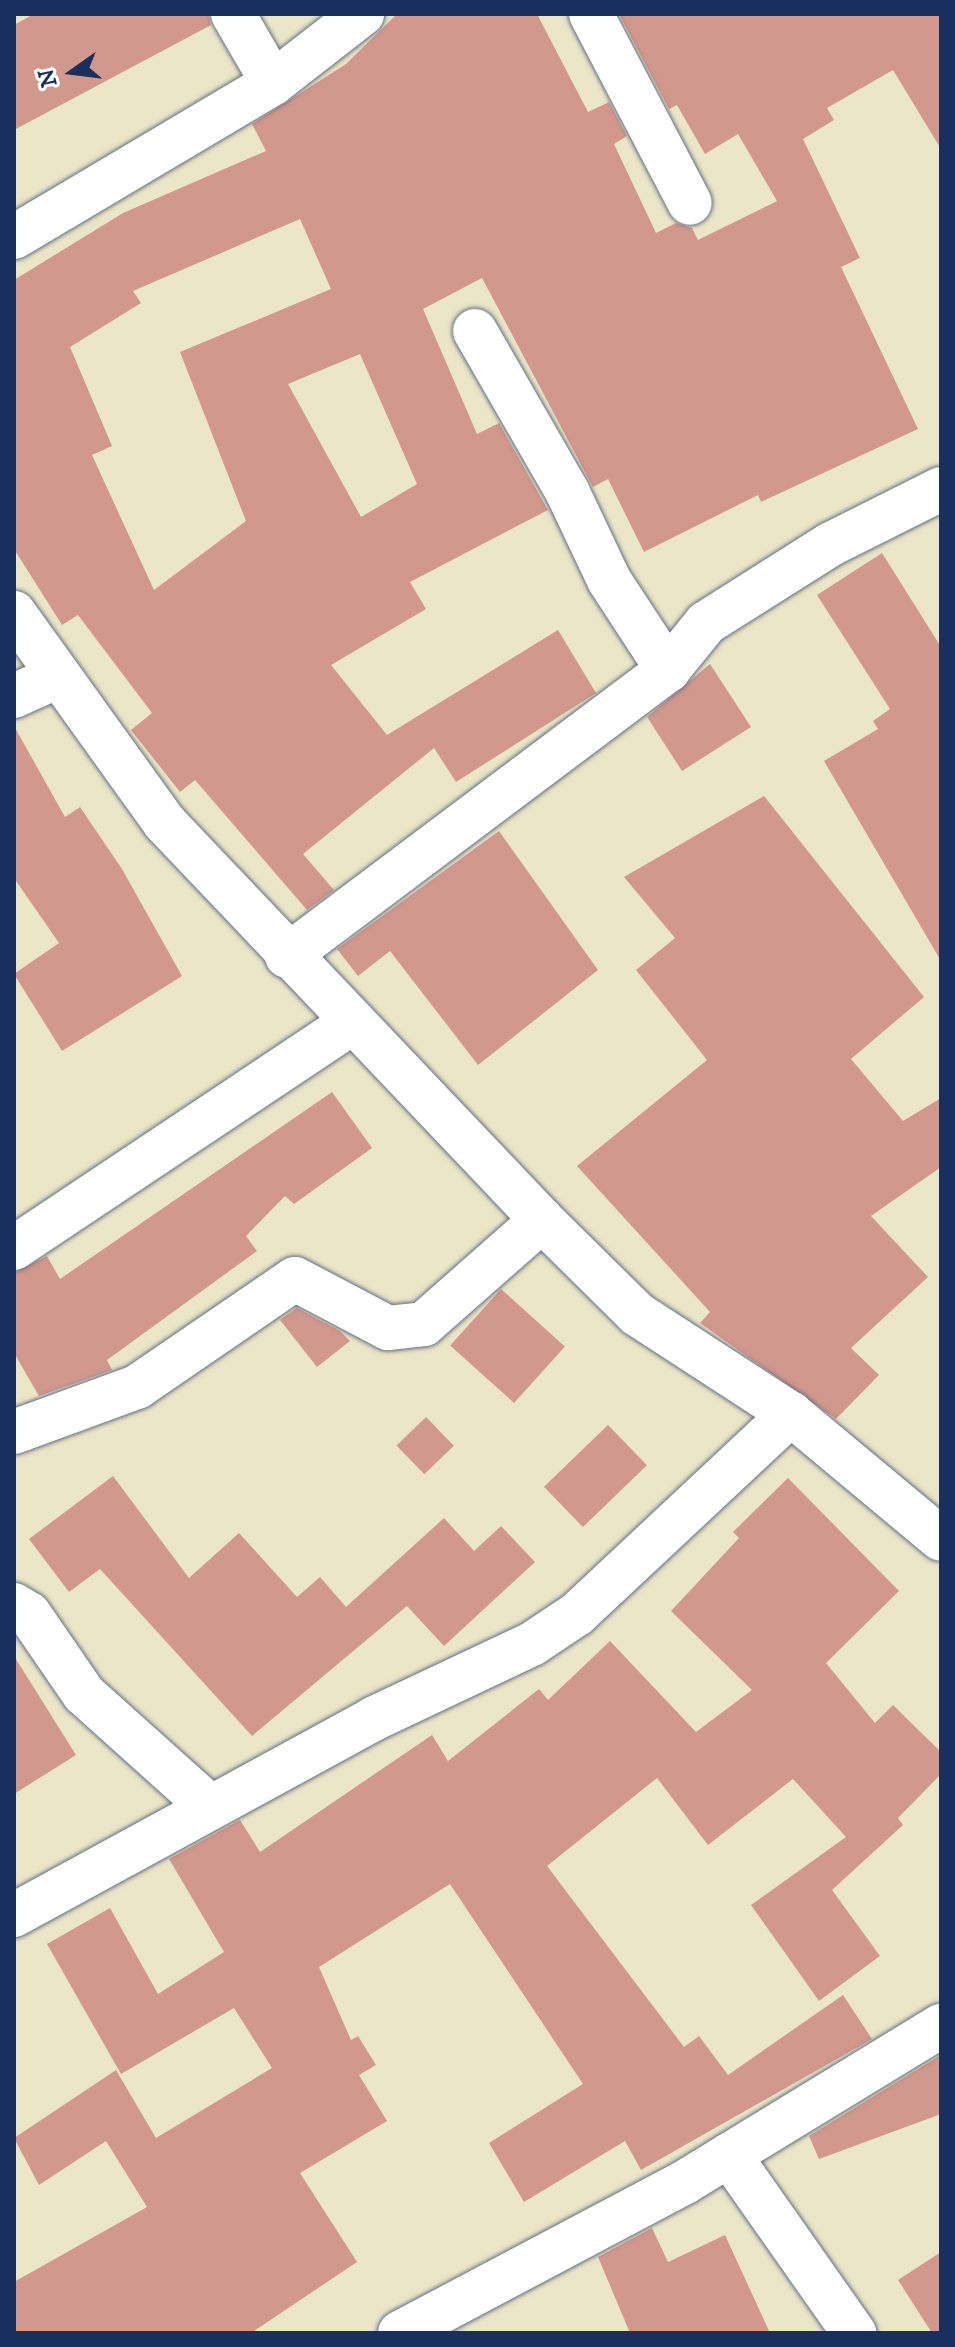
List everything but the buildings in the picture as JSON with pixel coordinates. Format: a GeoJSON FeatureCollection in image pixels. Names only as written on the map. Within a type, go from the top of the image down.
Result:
{"type":"FeatureCollection","features":[{"type":"Feature","properties":{"kind":"street"},"geometry":{"type":"LineString","coordinates":[[233,14],[273,83]]}},
{"type":"Feature","properties":{"kind":"street"},"geometry":{"type":"LineString","coordinates":[[14,237],[273,83],[362,14]]}},
{"type":"Feature","properties":{"kind":"street"},"geometry":{"type":"LineString","coordinates":[[591,14],[690,203]]}},
{"type":"Feature","properties":{"kind":"street"},"geometry":{"type":"LineString","coordinates":[[475,331],[567,491],[609,580],[668,670]]}},
{"type":"Feature","properties":{"kind":"street"},"geometry":{"type":"LineString","coordinates":[[287,956],[668,670],[706,623],[831,544],[933,504]]}},
{"type":"Feature","properties":{"kind":"street"},"geometry":{"type":"LineString","coordinates":[[14,613],[56,677],[165,823],[350,1024],[542,1220],[637,1314],[791,1414],[941,1539]]}},
{"type":"Feature","properties":{"kind":"street"},"geometry":{"type":"LineString","coordinates":[[14,696],[56,677]]}},
{"type":"Feature","properties":{"kind":"street"},"geometry":{"type":"LineString","coordinates":[[14,1248],[350,1024]]}},
{"type":"Feature","properties":{"kind":"street"},"geometry":{"type":"LineString","coordinates":[[14,1432],[137,1387],[295,1279],[388,1328],[424,1324],[542,1220]]}},
{"type":"Feature","properties":{"kind":"street"},"geometry":{"type":"LineString","coordinates":[[14,1915],[210,1807],[577,1614],[791,1414]]}},
{"type":"Feature","properties":{"kind":"street"},"geometry":{"type":"LineString","coordinates":[[14,1605],[29,1614],[84,1694],[210,1807]]}},
{"type":"Feature","properties":{"kind":"street"},"geometry":{"type":"LineString","coordinates":[[400,2333],[729,2155],[941,2026]]}},
{"type":"Feature","properties":{"kind":"street"},"geometry":{"type":"LineString","coordinates":[[729,2155],[854,2333]]}}]}
